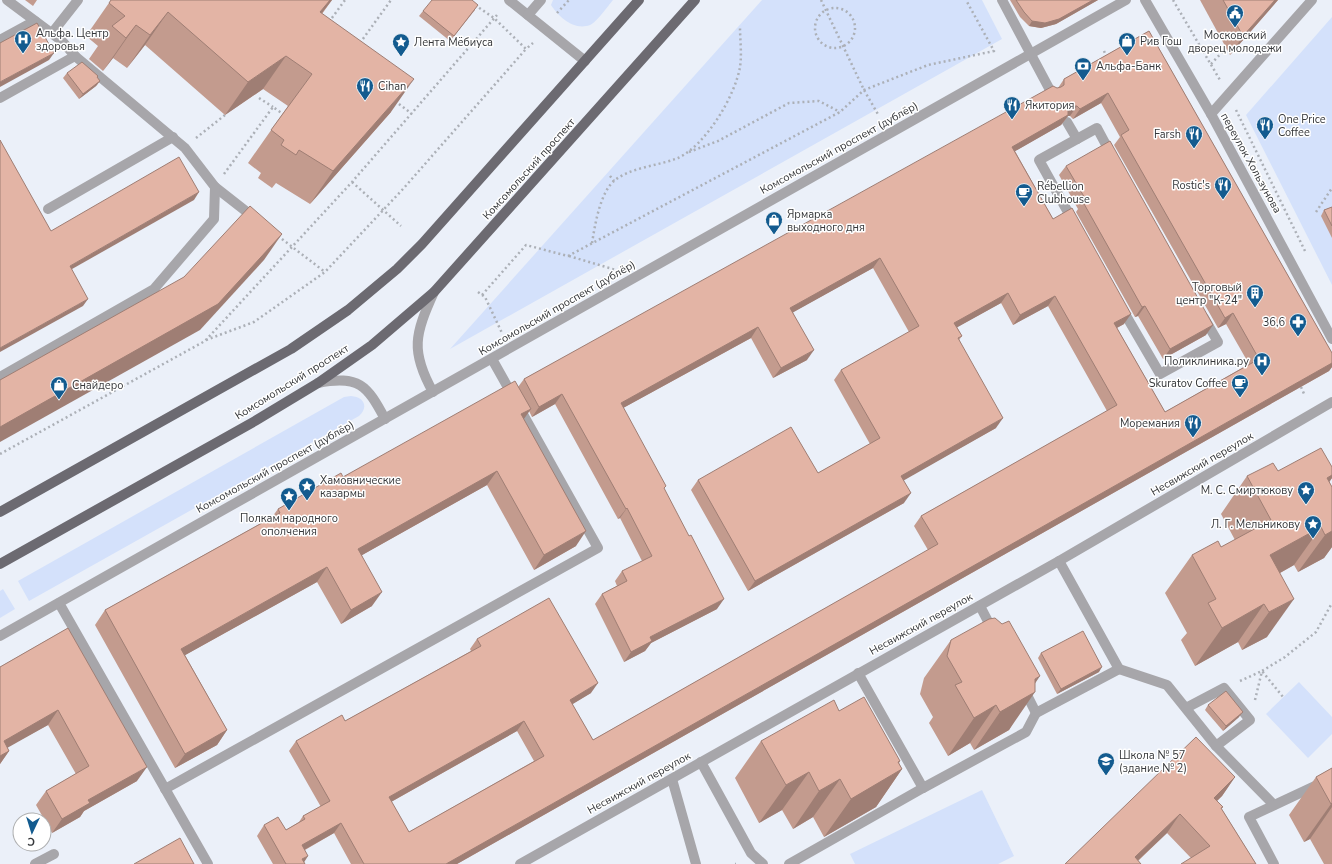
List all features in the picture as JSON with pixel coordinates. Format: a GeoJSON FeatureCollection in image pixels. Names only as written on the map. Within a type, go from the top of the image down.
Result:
{"type":"FeatureCollection","features":[{"type":"Feature","properties":{"kind":"main road"},"geometry":{"type":"LineString","coordinates":[[0,512],[291,349],[348,310],[396,269],[422,244],[639,0]]}},
{"type":"Feature","properties":{"kind":"main road","name":"Комсомольский проспект"},"geometry":{"type":"LineString","coordinates":[[0,564],[255,421],[318,383],[372,345],[434,292],[695,0]]}},
{"type":"Feature","properties":{"kind":"street"},"geometry":{"type":"LineString","coordinates":[[7,0],[62,41],[75,56],[173,137],[185,148],[215,187],[277,235]]}},
{"type":"Feature","properties":{"kind":"street"},"geometry":{"type":"LineString","coordinates":[[52,33],[78,0]]}},
{"type":"Feature","properties":{"kind":"street"},"geometry":{"type":"LineString","coordinates":[[509,0],[585,61]]}},
{"type":"Feature","properties":{"kind":"street"},"geometry":{"type":"LineString","coordinates":[[528,15],[541,0]]}},
{"type":"Feature","properties":{"kind":"street"},"geometry":{"type":"LineString","coordinates":[[1002,0],[1051,92]]}},
{"type":"Feature","properties":{"kind":"street","name":"Комсомольский проспект (дублёр)"},"geometry":{"type":"LineString","coordinates":[[0,636],[1126,0]]}},
{"type":"Feature","properties":{"kind":"street","name":"переулок Хользунова"},"geometry":{"type":"LineString","coordinates":[[1145,0],[1211,114],[1332,339]]}},
{"type":"Feature","properties":{"kind":"street"},"geometry":{"type":"LineString","coordinates":[[1211,114],[1312,0]]}},
{"type":"Feature","properties":{"kind":"street"},"geometry":{"type":"LineString","coordinates":[[0,40],[35,21]]}},
{"type":"Feature","properties":{"kind":"street"},"geometry":{"type":"LineString","coordinates":[[0,98],[75,56]]}},
{"type":"Feature","properties":{"kind":"street"},"geometry":{"type":"LineString","coordinates":[[1067,122],[1077,139]]}},
{"type":"Feature","properties":{"kind":"street"},"geometry":{"type":"LineString","coordinates":[[1078,229],[1039,160],[1097,128],[1116,162]]}},
{"type":"Feature","properties":{"kind":"street"},"geometry":{"type":"LineString","coordinates":[[48,209],[173,137]]}},
{"type":"Feature","properties":{"kind":"street"},"geometry":{"type":"LineString","coordinates":[[0,377],[154,289],[214,219],[215,187]]}},
{"type":"Feature","properties":{"kind":"street"},"geometry":{"type":"LineString","coordinates":[[433,392],[423,373],[417,352],[418,336],[422,318],[434,292]]}},
{"type":"Feature","properties":{"kind":"street"},"geometry":{"type":"LineString","coordinates":[[1117,298],[1160,374],[1218,342],[1198,307]]}},
{"type":"Feature","properties":{"kind":"street"},"geometry":{"type":"LineString","coordinates":[[165,789],[598,548],[492,359]]}},
{"type":"Feature","properties":{"kind":"street"},"geometry":{"type":"LineString","coordinates":[[318,383],[335,380],[349,380],[362,386],[373,397],[385,419]]}},
{"type":"Feature","properties":{"kind":"street","name":"Несвижский переулок"},"geometry":{"type":"LineString","coordinates":[[520,864],[858,673],[980,606],[1332,402]]}},
{"type":"Feature","properties":{"kind":"street"},"geometry":{"type":"LineString","coordinates":[[1059,561],[1119,669],[1167,684],[1216,746],[1274,806]]}},
{"type":"Feature","properties":{"kind":"street"},"geometry":{"type":"LineString","coordinates":[[59,603],[208,864]]}},
{"type":"Feature","properties":{"kind":"street"},"geometry":{"type":"LineString","coordinates":[[980,606],[998,640]]}},
{"type":"Feature","properties":{"kind":"street"},"geometry":{"type":"LineString","coordinates":[[789,864],[1026,732],[1036,713],[1119,669]]}},
{"type":"Feature","properties":{"kind":"street"},"geometry":{"type":"LineString","coordinates":[[858,673],[923,788]]}},
{"type":"Feature","properties":{"kind":"street"},"geometry":{"type":"LineString","coordinates":[[1018,677],[1036,713]]}},
{"type":"Feature","properties":{"kind":"street"},"geometry":{"type":"LineString","coordinates":[[1186,708],[1224,688],[1250,720],[1216,746]]}},
{"type":"Feature","properties":{"kind":"street"},"geometry":{"type":"LineString","coordinates":[[701,762],[751,853],[764,864]]}},
{"type":"Feature","properties":{"kind":"street"},"geometry":{"type":"LineString","coordinates":[[672,778],[696,864]]}},
{"type":"Feature","properties":{"kind":"street"},"geometry":{"type":"LineString","coordinates":[[1274,864],[1249,817],[1332,778]]}},
{"type":"Feature","properties":{"kind":"street"},"geometry":{"type":"LineString","coordinates":[[35,864],[54,854]]}},
{"type":"Feature","properties":{"kind":"path"},"geometry":{"type":"LineString","coordinates":[[328,23],[345,0]]}},
{"type":"Feature","properties":{"kind":"path"},"geometry":{"type":"LineString","coordinates":[[356,49],[391,0]]}},
{"type":"Feature","properties":{"kind":"path"},"geometry":{"type":"LineString","coordinates":[[557,13],[569,0]]}},
{"type":"Feature","properties":{"kind":"path"},"geometry":{"type":"LineString","coordinates":[[821,0],[864,90],[879,116]]}},
{"type":"Feature","properties":{"kind":"path"},"geometry":{"type":"LineString","coordinates":[[568,256],[840,112],[864,90],[928,65],[994,51],[966,0]]}},
{"type":"Feature","properties":{"kind":"path"},"geometry":{"type":"LineString","coordinates":[[1173,0],[1228,94],[1308,256]]}},
{"type":"Feature","properties":{"kind":"path"},"geometry":{"type":"LineString","coordinates":[[473,4],[494,18],[526,49]]}},
{"type":"Feature","properties":{"kind":"path"},"geometry":{"type":"LineString","coordinates":[[832,8],[846,11],[855,22],[854,36],[844,47],[838,49],[825,47],[816,38],[814,25],[817,19],[826,10],[832,8]]}},
{"type":"Feature","properties":{"kind":"path"},"geometry":{"type":"LineString","coordinates":[[205,341],[352,182],[497,15]]}},
{"type":"Feature","properties":{"kind":"path"},"geometry":{"type":"LineString","coordinates":[[688,152],[709,131],[729,99],[740,67],[740,27]]}},
{"type":"Feature","properties":{"kind":"path"},"geometry":{"type":"LineString","coordinates":[[1211,64],[1232,41]]}},
{"type":"Feature","properties":{"kind":"path"},"geometry":{"type":"LineString","coordinates":[[0,454],[205,341],[254,322],[325,272],[533,42]]}},
{"type":"Feature","properties":{"kind":"path"},"geometry":{"type":"LineString","coordinates":[[1104,51],[1109,60]]}},
{"type":"Feature","properties":{"kind":"path"},"geometry":{"type":"LineString","coordinates":[[259,98],[284,114]]}},
{"type":"Feature","properties":{"kind":"path"},"geometry":{"type":"LineString","coordinates":[[394,100],[412,114]]}},
{"type":"Feature","properties":{"kind":"path"},"geometry":{"type":"LineString","coordinates":[[592,243],[602,199],[614,180],[636,170],[678,158],[688,152],[718,141],[788,103],[819,101],[840,112]]}},
{"type":"Feature","properties":{"kind":"path"},"geometry":{"type":"LineString","coordinates":[[215,187],[272,107]]}},
{"type":"Feature","properties":{"kind":"path"},"geometry":{"type":"LineString","coordinates":[[185,148],[225,115]]}},
{"type":"Feature","properties":{"kind":"path"},"geometry":{"type":"LineString","coordinates":[[610,176],[614,180]]}},
{"type":"Feature","properties":{"kind":"path"},"geometry":{"type":"LineString","coordinates":[[352,182],[401,226]]}},
{"type":"Feature","properties":{"kind":"path"},"geometry":{"type":"LineString","coordinates":[[1316,212],[1332,188]]}},
{"type":"Feature","properties":{"kind":"path"},"geometry":{"type":"LineString","coordinates":[[277,235],[325,272]]}},
{"type":"Feature","properties":{"kind":"path"},"geometry":{"type":"LineString","coordinates":[[482,295],[526,245],[636,276]]}},
{"type":"Feature","properties":{"kind":"path"},"geometry":{"type":"LineString","coordinates":[[478,292],[485,297],[502,333]]}},
{"type":"Feature","properties":{"kind":"path"},"geometry":{"type":"LineString","coordinates":[[1300,387],[1305,396]]}},
{"type":"Feature","properties":{"kind":"path"},"geometry":{"type":"LineString","coordinates":[[1224,688],[1262,671],[1285,657],[1316,632],[1332,603]]}},
{"type":"Feature","properties":{"kind":"path"},"geometry":{"type":"LineString","coordinates":[[1262,671],[1283,697]]}},
{"type":"Feature","properties":{"kind":"path"},"geometry":{"type":"LineString","coordinates":[[1250,720],[1262,671]]}},
{"type":"Feature","properties":{"kind":"shaded area"},"geometry":{"type":"Polygon","coordinates":[[[553,0],[613,0],[593,24],[578,26],[568,22],[558,14],[551,5],[553,0]]]}},
{"type":"Feature","properties":{"kind":"shaded area"},"geometry":{"type":"Polygon","coordinates":[[[762,0],[982,0],[1002,39],[450,349],[762,0]]]}},
{"type":"Feature","properties":{"kind":"shaded area"},"geometry":{"type":"Polygon","coordinates":[[[1332,17],[1332,285],[1246,115],[1332,17]]]}},
{"type":"Feature","properties":{"kind":"shaded area"},"geometry":{"type":"Polygon","coordinates":[[[351,396],[359,398],[364,403],[364,409],[359,416],[29,601],[18,581],[344,397],[351,396]]]}},
{"type":"Feature","properties":{"kind":"shaded area"},"geometry":{"type":"Polygon","coordinates":[[[3,589],[15,609],[0,618],[0,591],[3,589]]]}},
{"type":"Feature","properties":{"kind":"shaded area"},"geometry":{"type":"Polygon","coordinates":[[[1299,682],[1332,717],[1332,734],[1308,758],[1266,714],[1299,682]]]}},
{"type":"Feature","properties":{"kind":"shaded area"},"geometry":{"type":"Polygon","coordinates":[[[982,790],[1014,856],[998,864],[855,864],[850,854],[982,790]]]}},
{"type":"Feature","properties":{"kind":"building"},"geometry":{"type":"Polygon","coordinates":[[[111,0],[330,0],[320,12],[414,79],[333,171],[299,150],[296,155],[281,145],[284,140],[271,130],[312,74],[286,56],[248,82],[168,12],[150,35],[136,25],[126,38],[112,26],[125,16],[109,3],[111,0]]]}},
{"type":"Feature","properties":{"kind":"building"},"geometry":{"type":"Polygon","coordinates":[[[432,0],[472,0],[478,5],[454,36],[423,11],[432,0]]]}},
{"type":"Feature","properties":{"kind":"building"},"geometry":{"type":"Polygon","coordinates":[[[1016,0],[1093,0],[1059,19],[1045,23],[1032,21],[1016,0]]]}},
{"type":"Feature","properties":{"kind":"building"},"geometry":{"type":"Polygon","coordinates":[[[1223,0],[1275,0],[1243,36],[1223,0]]]}},
{"type":"Feature","properties":{"kind":"building","name":"Альфа. Центр здоровья"},"geometry":{"type":"Polygon","coordinates":[[[37,23],[54,53],[0,82],[0,43],[37,23]]]}},
{"type":"Feature","properties":{"kind":"building"},"geometry":{"type":"Polygon","coordinates":[[[1149,31],[1332,353],[1332,363],[446,864],[364,864],[341,823],[302,845],[308,856],[302,859],[305,864],[286,864],[264,825],[278,817],[286,830],[305,819],[303,816],[330,801],[296,741],[342,715],[345,721],[481,646],[477,639],[549,598],[598,683],[570,700],[593,740],[938,544],[921,516],[1117,405],[1055,296],[1020,315],[1008,293],[954,323],[962,336],[958,338],[1003,418],[901,476],[911,493],[755,581],[698,480],[791,427],[818,473],[880,438],[841,370],[919,326],[880,258],[790,308],[814,350],[781,368],[758,327],[621,403],[666,486],[664,488],[689,536],[691,535],[724,599],[650,637],[652,641],[631,652],[602,594],[627,581],[622,571],[652,556],[627,508],[626,509],[562,394],[539,407],[524,379],[1053,86],[1057,88],[1061,87],[1064,85],[1064,79],[1149,31]],[[1108,93],[1080,109],[1077,106],[1071,106],[1068,109],[1068,115],[1012,147],[1053,219],[1072,208],[1131,314],[1114,323],[1165,412],[1259,359],[1233,313],[1225,318],[1121,135],[1129,130],[1108,93]],[[524,721],[389,797],[409,832],[544,756],[524,721]]]}},
{"type":"Feature","properties":{"kind":"building"},"geometry":{"type":"Polygon","coordinates":[[[82,62],[98,76],[97,77],[100,81],[83,94],[67,73],[82,62]]]}},
{"type":"Feature","properties":{"kind":"building"},"geometry":{"type":"Polygon","coordinates":[[[0,140],[51,231],[179,157],[199,192],[70,266],[88,299],[0,348],[0,140]]]}},
{"type":"Feature","properties":{"kind":"building"},"geometry":{"type":"Polygon","coordinates":[[[1110,141],[1213,325],[1170,349],[1145,306],[1142,307],[1083,202],[1086,200],[1066,166],[1110,141]]]}},
{"type":"Feature","properties":{"kind":"building"},"geometry":{"type":"Polygon","coordinates":[[[250,206],[282,234],[218,304],[0,427],[0,380],[184,277],[250,206]]]}},
{"type":"Feature","properties":{"kind":"building"},"geometry":{"type":"Polygon","coordinates":[[[1332,207],[1332,226],[1324,210],[1332,207]]]}},
{"type":"Feature","properties":{"kind":"building"},"geometry":{"type":"Polygon","coordinates":[[[515,381],[531,409],[521,414],[586,531],[544,555],[497,471],[358,549],[382,592],[351,610],[327,567],[181,649],[227,730],[185,754],[105,610],[280,513],[278,509],[341,473],[343,477],[515,381]]]}},
{"type":"Feature","properties":{"kind":"building"},"geometry":{"type":"Polygon","coordinates":[[[1321,448],[1332,467],[1332,475],[1327,478],[1332,487],[1332,531],[1325,535],[1321,527],[1270,555],[1294,599],[1269,612],[1264,604],[1222,628],[1208,603],[1216,599],[1192,555],[1218,541],[1221,547],[1271,520],[1247,476],[1273,463],[1278,471],[1321,448]]]}},
{"type":"Feature","properties":{"kind":"building"},"geometry":{"type":"Polygon","coordinates":[[[995,618],[1002,624],[1009,621],[1040,676],[1035,679],[1035,692],[1000,712],[996,705],[974,718],[955,685],[962,682],[947,656],[951,640],[989,619],[995,618]]]}},
{"type":"Feature","properties":{"kind":"building"},"geometry":{"type":"Polygon","coordinates":[[[68,628],[147,767],[88,800],[90,803],[62,819],[46,791],[89,766],[58,710],[4,741],[9,751],[0,756],[0,667],[68,628]]]}},
{"type":"Feature","properties":{"kind":"building"},"geometry":{"type":"Polygon","coordinates":[[[1083,631],[1102,667],[1061,689],[1041,653],[1083,631]]]}},
{"type":"Feature","properties":{"kind":"building"},"geometry":{"type":"Polygon","coordinates":[[[1226,691],[1243,712],[1226,726],[1208,705],[1226,691]]]}},
{"type":"Feature","properties":{"kind":"building"},"geometry":{"type":"Polygon","coordinates":[[[864,697],[900,761],[898,762],[902,769],[851,799],[840,779],[819,791],[809,772],[786,785],[761,741],[834,700],[839,711],[864,697]]]}},
{"type":"Feature","properties":{"kind":"building"},"geometry":{"type":"Polygon","coordinates":[[[1196,737],[1235,777],[1214,798],[1223,807],[1221,808],[1256,864],[1181,864],[1210,846],[1180,814],[1135,857],[1141,864],[1065,864],[1196,737]]]}},
{"type":"Feature","properties":{"kind":"building"},"geometry":{"type":"Polygon","coordinates":[[[1332,768],[1332,803],[1331,804],[1316,777],[1332,768]]]}},
{"type":"Feature","properties":{"kind":"building"},"geometry":{"type":"Polygon","coordinates":[[[180,838],[194,864],[134,864],[180,838]]]}},
{"type":"Feature","properties":{"kind":"place","name":"Московский дворец молодежи"},"geometry":{"type":"Point","coordinates":[1235,28]}},
{"type":"Feature","properties":{"kind":"place","name":"Альфа. Центр здоровья"},"geometry":{"type":"Point","coordinates":[23,54]}},
{"type":"Feature","properties":{"kind":"place","name":"Рив Гош"},"geometry":{"type":"Point","coordinates":[1127,56]}},
{"type":"Feature","properties":{"kind":"place","name":"Лента Мёбиуса"},"geometry":{"type":"Point","coordinates":[401,57]}},
{"type":"Feature","properties":{"kind":"place","name":"Альфа-Банк"},"geometry":{"type":"Point","coordinates":[1083,81]}},
{"type":"Feature","properties":{"kind":"place","name":"Cihan"},"geometry":{"type":"Point","coordinates":[365,101]}},
{"type":"Feature","properties":{"kind":"place","name":"Якитория"},"geometry":{"type":"Point","coordinates":[1012,120]}},
{"type":"Feature","properties":{"kind":"place","name":"One Price Coffee"},"geometry":{"type":"Point","coordinates":[1265,140]}},
{"type":"Feature","properties":{"kind":"place","name":"Farsh"},"geometry":{"type":"Point","coordinates":[1194,149]}},
{"type":"Feature","properties":{"kind":"place","name":"Rostic's"},"geometry":{"type":"Point","coordinates":[1223,200]}},
{"type":"Feature","properties":{"kind":"place","name":"Rébellion Clubhouse"},"geometry":{"type":"Point","coordinates":[1024,207]}},
{"type":"Feature","properties":{"kind":"place","name":"Ярмарка выходного дня"},"geometry":{"type":"Point","coordinates":[774,235]}},
{"type":"Feature","properties":{"kind":"place","name":"Торговый центр \"К-24\""},"geometry":{"type":"Point","coordinates":[1255,308]}},
{"type":"Feature","properties":{"kind":"place","name":"36,6"},"geometry":{"type":"Point","coordinates":[1298,337]}},
{"type":"Feature","properties":{"kind":"place","name":"Поликлиника.ру"},"geometry":{"type":"Point","coordinates":[1262,376]}},
{"type":"Feature","properties":{"kind":"place","name":"Skuratov Coffee"},"geometry":{"type":"Point","coordinates":[1240,398]}},
{"type":"Feature","properties":{"kind":"place","name":"Снайдеро"},"geometry":{"type":"Point","coordinates":[59,400]}},
{"type":"Feature","properties":{"kind":"place","name":"Моремания"},"geometry":{"type":"Point","coordinates":[1193,438]}},
{"type":"Feature","properties":{"kind":"place","name":"Хамовнические казармы"},"geometry":{"type":"Point","coordinates":[307,501]}},
{"type":"Feature","properties":{"kind":"place","name":"М. С. Смиртюкову"},"geometry":{"type":"Point","coordinates":[1306,505]}},
{"type":"Feature","properties":{"kind":"place","name":"Полкам народного ополчения"},"geometry":{"type":"Point","coordinates":[289,511]}},
{"type":"Feature","properties":{"kind":"place","name":"Л. Г. Мельникову"},"geometry":{"type":"Point","coordinates":[1313,539]}},
{"type":"Feature","properties":{"kind":"place","name":"Школа № 57 (здание № 2)"},"geometry":{"type":"Point","coordinates":[1106,776]}}]}
